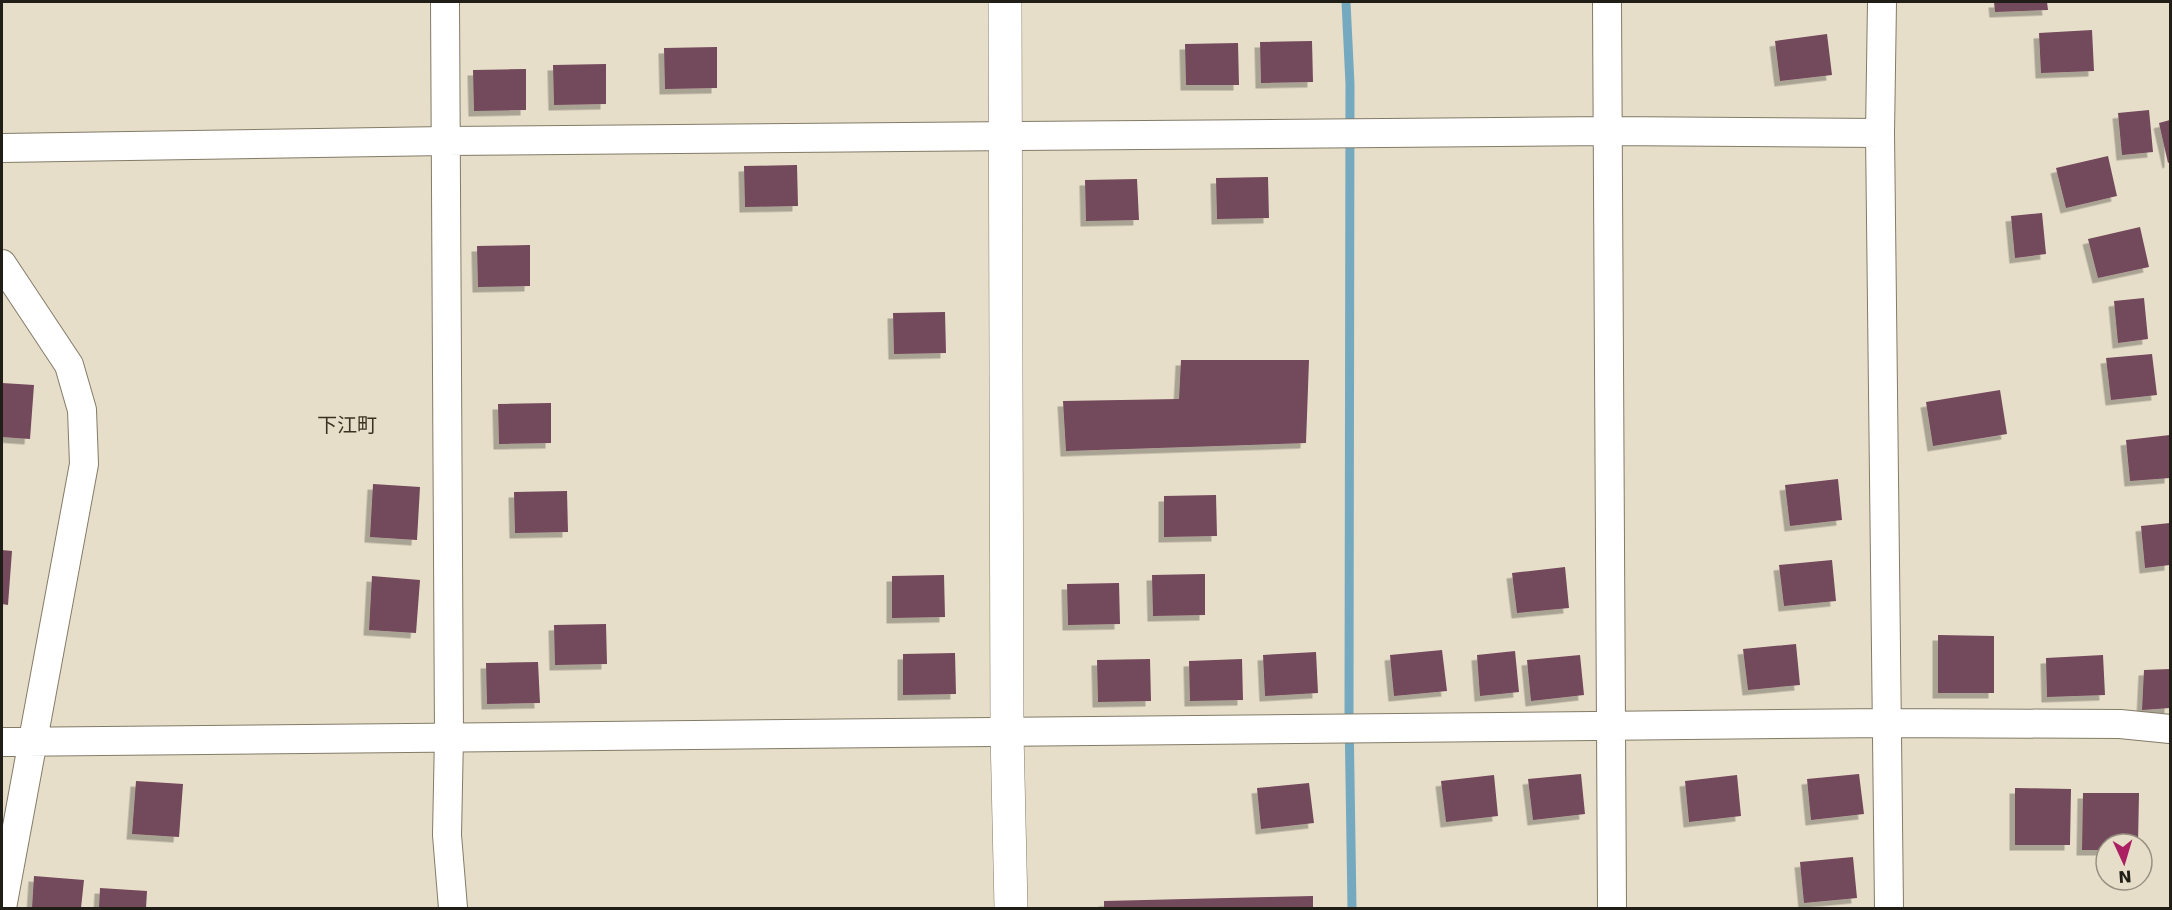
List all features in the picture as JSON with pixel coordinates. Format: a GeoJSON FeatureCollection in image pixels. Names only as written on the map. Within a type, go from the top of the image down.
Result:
{"type":"FeatureCollection","features":[{"type":"Feature","properties":{"kind":"street"},"geometry":{"type":"LineString","coordinates":[[445,2],[449,736],[447,835],[453,909]]}},
{"type":"Feature","properties":{"kind":"street"},"geometry":{"type":"LineString","coordinates":[[1005,2],[1007,732],[1011,909]]}},
{"type":"Feature","properties":{"kind":"street"},"geometry":{"type":"LineString","coordinates":[[1607,2],[1612,909]]}},
{"type":"Feature","properties":{"kind":"street"},"geometry":{"type":"LineString","coordinates":[[1882,2],[1880,133],[1889,909]]}},
{"type":"Feature","properties":{"kind":"street"},"geometry":{"type":"LineString","coordinates":[[2,148],[446,141],[1608,131],[1880,133]]}},
{"type":"Feature","properties":{"kind":"street"},"geometry":{"type":"LineString","coordinates":[[2,264],[69,365],[82,410],[84,464],[2,909]]}},
{"type":"Feature","properties":{"kind":"street"},"geometry":{"type":"LineString","coordinates":[[2,742],[1888,723],[2120,724],[2170,729]]}},
{"type":"Feature","properties":{"kind":"building"},"geometry":{"type":"Polygon","coordinates":[[[1994,2],[2047,2],[2048,10],[1995,12],[1994,2]]]}},
{"type":"Feature","properties":{"kind":"building"},"geometry":{"type":"Polygon","coordinates":[[[2092,30],[2094,71],[2041,73],[2039,33],[2092,30]]]}},
{"type":"Feature","properties":{"kind":"building"},"geometry":{"type":"Polygon","coordinates":[[[1827,34],[1832,75],[1780,81],[1775,41],[1827,34]]]}},
{"type":"Feature","properties":{"kind":"building"},"geometry":{"type":"Polygon","coordinates":[[[1312,41],[1313,82],[1261,83],[1260,42],[1312,41]]]}},
{"type":"Feature","properties":{"kind":"building"},"geometry":{"type":"Polygon","coordinates":[[[1238,43],[1239,85],[1186,85],[1185,44],[1238,43]]]}},
{"type":"Feature","properties":{"kind":"building"},"geometry":{"type":"Polygon","coordinates":[[[717,47],[717,88],[665,89],[664,48],[717,47]]]}},
{"type":"Feature","properties":{"kind":"building"},"geometry":{"type":"Polygon","coordinates":[[[606,64],[606,104],[554,105],[553,65],[606,64]]]}},
{"type":"Feature","properties":{"kind":"building"},"geometry":{"type":"Polygon","coordinates":[[[526,69],[526,110],[474,111],[473,70],[526,69]]]}},
{"type":"Feature","properties":{"kind":"building"},"geometry":{"type":"Polygon","coordinates":[[[2149,110],[2153,152],[2122,155],[2118,113],[2149,110]]]}},
{"type":"Feature","properties":{"kind":"building"},"geometry":{"type":"Polygon","coordinates":[[[2170,120],[2170,162],[2168,163],[2159,123],[2170,120]]]}},
{"type":"Feature","properties":{"kind":"building"},"geometry":{"type":"Polygon","coordinates":[[[2108,156],[2117,196],[2066,208],[2056,168],[2108,156]]]}},
{"type":"Feature","properties":{"kind":"building"},"geometry":{"type":"Polygon","coordinates":[[[797,165],[798,206],[745,207],[744,166],[797,165]]]}},
{"type":"Feature","properties":{"kind":"building"},"geometry":{"type":"Polygon","coordinates":[[[1268,177],[1269,218],[1217,219],[1216,178],[1268,177]]]}},
{"type":"Feature","properties":{"kind":"building"},"geometry":{"type":"Polygon","coordinates":[[[1137,179],[1139,220],[1086,221],[1085,180],[1137,179]]]}},
{"type":"Feature","properties":{"kind":"building"},"geometry":{"type":"Polygon","coordinates":[[[2042,213],[2046,254],[2015,258],[2011,216],[2042,213]]]}},
{"type":"Feature","properties":{"kind":"building"},"geometry":{"type":"Polygon","coordinates":[[[2140,227],[2149,267],[2098,278],[2088,239],[2140,227]]]}},
{"type":"Feature","properties":{"kind":"building"},"geometry":{"type":"Polygon","coordinates":[[[530,245],[530,286],[478,287],[477,246],[530,245]]]}},
{"type":"Feature","properties":{"kind":"building"},"geometry":{"type":"Polygon","coordinates":[[[2144,298],[2148,339],[2118,343],[2114,301],[2144,298]]]}},
{"type":"Feature","properties":{"kind":"building"},"geometry":{"type":"Polygon","coordinates":[[[945,312],[946,353],[894,354],[893,313],[945,312]]]}},
{"type":"Feature","properties":{"kind":"building"},"geometry":{"type":"Polygon","coordinates":[[[2152,354],[2157,395],[2111,400],[2106,358],[2152,354]]]}},
{"type":"Feature","properties":{"kind":"building"},"geometry":{"type":"Polygon","coordinates":[[[1181,360],[1309,360],[1306,443],[1066,451],[1063,401],[1179,399],[1181,360]]]}},
{"type":"Feature","properties":{"kind":"building"},"geometry":{"type":"Polygon","coordinates":[[[2,383],[34,385],[30,439],[2,437],[2,383]]]}},
{"type":"Feature","properties":{"kind":"building"},"geometry":{"type":"Polygon","coordinates":[[[2000,390],[2007,434],[1933,446],[1926,402],[2000,390]]]}},
{"type":"Feature","properties":{"kind":"building"},"geometry":{"type":"Polygon","coordinates":[[[551,403],[551,443],[499,444],[498,404],[551,403]]]}},
{"type":"Feature","properties":{"kind":"building"},"geometry":{"type":"Polygon","coordinates":[[[2170,435],[2170,478],[2130,481],[2126,440],[2170,435]]]}},
{"type":"Feature","properties":{"kind":"building"},"geometry":{"type":"Polygon","coordinates":[[[1838,479],[1842,520],[1790,526],[1785,485],[1838,479]]]}},
{"type":"Feature","properties":{"kind":"building"},"geometry":{"type":"Polygon","coordinates":[[[373,484],[420,487],[417,540],[370,537],[373,484]]]}},
{"type":"Feature","properties":{"kind":"building"},"geometry":{"type":"Polygon","coordinates":[[[567,491],[568,532],[515,533],[514,492],[567,491]]]}},
{"type":"Feature","properties":{"kind":"building"},"geometry":{"type":"Polygon","coordinates":[[[1216,495],[1217,536],[1164,537],[1164,496],[1216,495]]]}},
{"type":"Feature","properties":{"kind":"building"},"geometry":{"type":"Polygon","coordinates":[[[2170,523],[2170,565],[2145,568],[2141,526],[2170,523]]]}},
{"type":"Feature","properties":{"kind":"building"},"geometry":{"type":"Polygon","coordinates":[[[2,550],[12,551],[8,605],[2,604],[2,550]]]}},
{"type":"Feature","properties":{"kind":"building"},"geometry":{"type":"Polygon","coordinates":[[[1832,560],[1836,601],[1784,606],[1779,565],[1832,560]]]}},
{"type":"Feature","properties":{"kind":"building"},"geometry":{"type":"Polygon","coordinates":[[[1565,567],[1569,608],[1517,613],[1512,573],[1565,567]]]}},
{"type":"Feature","properties":{"kind":"building"},"geometry":{"type":"Polygon","coordinates":[[[1205,574],[1205,615],[1153,616],[1152,575],[1205,574]]]}},
{"type":"Feature","properties":{"kind":"building"},"geometry":{"type":"Polygon","coordinates":[[[944,575],[945,617],[892,618],[892,576],[944,575]]]}},
{"type":"Feature","properties":{"kind":"building"},"geometry":{"type":"Polygon","coordinates":[[[372,576],[420,580],[416,633],[369,630],[372,576]]]}},
{"type":"Feature","properties":{"kind":"building"},"geometry":{"type":"Polygon","coordinates":[[[1119,583],[1120,624],[1068,625],[1067,584],[1119,583]]]}},
{"type":"Feature","properties":{"kind":"building"},"geometry":{"type":"Polygon","coordinates":[[[606,624],[607,664],[555,665],[554,625],[606,624]]]}},
{"type":"Feature","properties":{"kind":"building"},"geometry":{"type":"Polygon","coordinates":[[[1938,635],[1994,636],[1994,693],[1938,693],[1938,635]]]}},
{"type":"Feature","properties":{"kind":"building"},"geometry":{"type":"Polygon","coordinates":[[[1796,644],[1800,685],[1748,690],[1743,649],[1796,644]]]}},
{"type":"Feature","properties":{"kind":"building"},"geometry":{"type":"Polygon","coordinates":[[[1442,650],[1447,691],[1394,696],[1390,655],[1442,650]]]}},
{"type":"Feature","properties":{"kind":"building"},"geometry":{"type":"Polygon","coordinates":[[[1515,651],[1519,692],[1480,696],[1477,655],[1515,651]]]}},
{"type":"Feature","properties":{"kind":"building"},"geometry":{"type":"Polygon","coordinates":[[[1316,652],[1318,693],[1265,696],[1263,655],[1316,652]]]}},
{"type":"Feature","properties":{"kind":"building"},"geometry":{"type":"Polygon","coordinates":[[[955,653],[956,694],[903,695],[903,654],[955,653]]]}},
{"type":"Feature","properties":{"kind":"building"},"geometry":{"type":"Polygon","coordinates":[[[1580,655],[1584,695],[1531,701],[1527,660],[1580,655]]]}},
{"type":"Feature","properties":{"kind":"building"},"geometry":{"type":"Polygon","coordinates":[[[2103,655],[2105,695],[2047,697],[2046,658],[2103,655]]]}},
{"type":"Feature","properties":{"kind":"building"},"geometry":{"type":"Polygon","coordinates":[[[1150,659],[1151,701],[1098,702],[1097,660],[1150,659]]]}},
{"type":"Feature","properties":{"kind":"building"},"geometry":{"type":"Polygon","coordinates":[[[1242,659],[1243,700],[1190,701],[1189,661],[1242,659]]]}},
{"type":"Feature","properties":{"kind":"building"},"geometry":{"type":"Polygon","coordinates":[[[538,662],[540,703],[487,704],[486,663],[538,662]]]}},
{"type":"Feature","properties":{"kind":"building"},"geometry":{"type":"Polygon","coordinates":[[[2170,669],[2170,708],[2142,710],[2144,670],[2170,669]]]}},
{"type":"Feature","properties":{"kind":"building"},"geometry":{"type":"Polygon","coordinates":[[[1581,774],[1585,814],[1533,820],[1528,779],[1581,774]]]}},
{"type":"Feature","properties":{"kind":"building"},"geometry":{"type":"Polygon","coordinates":[[[1859,774],[1864,814],[1811,820],[1807,779],[1859,774]]]}},
{"type":"Feature","properties":{"kind":"building"},"geometry":{"type":"Polygon","coordinates":[[[1494,775],[1498,816],[1446,822],[1441,781],[1494,775]]]}},
{"type":"Feature","properties":{"kind":"building"},"geometry":{"type":"Polygon","coordinates":[[[1737,775],[1741,816],[1689,822],[1685,781],[1737,775]]]}},
{"type":"Feature","properties":{"kind":"building"},"geometry":{"type":"Polygon","coordinates":[[[136,781],[183,784],[179,837],[132,834],[136,781]]]}},
{"type":"Feature","properties":{"kind":"building"},"geometry":{"type":"Polygon","coordinates":[[[1309,783],[1314,823],[1261,829],[1257,788],[1309,783]]]}},
{"type":"Feature","properties":{"kind":"building"},"geometry":{"type":"Polygon","coordinates":[[[2015,788],[2071,789],[2070,845],[2015,845],[2015,788]]]}},
{"type":"Feature","properties":{"kind":"building"},"geometry":{"type":"Polygon","coordinates":[[[2083,793],[2139,793],[2138,832],[2094,832],[2094,850],[2082,850],[2083,793]]]}},
{"type":"Feature","properties":{"kind":"building"},"geometry":{"type":"Polygon","coordinates":[[[1853,857],[1857,898],[1804,903],[1800,862],[1853,857]]]}},
{"type":"Feature","properties":{"kind":"building"},"geometry":{"type":"Polygon","coordinates":[[[34,876],[84,880],[81,908],[32,908],[34,876]]]}},
{"type":"Feature","properties":{"kind":"building"},"geometry":{"type":"Polygon","coordinates":[[[100,888],[147,891],[146,908],[99,908],[100,888]]]}},
{"type":"Feature","properties":{"kind":"building"},"geometry":{"type":"Polygon","coordinates":[[[1313,896],[1313,908],[1104,908],[1104,901],[1313,896]]]}},
{"type":"Feature","properties":{"kind":"waterway"},"geometry":{"type":"LineString","coordinates":[[1346,2],[1350,84],[1349,713],[1352,908]]}},
{"type":"Feature","properties":{"kind":"district","name":"下江町"},"geometry":{"type":"Point","coordinates":[347,425]}}]}
